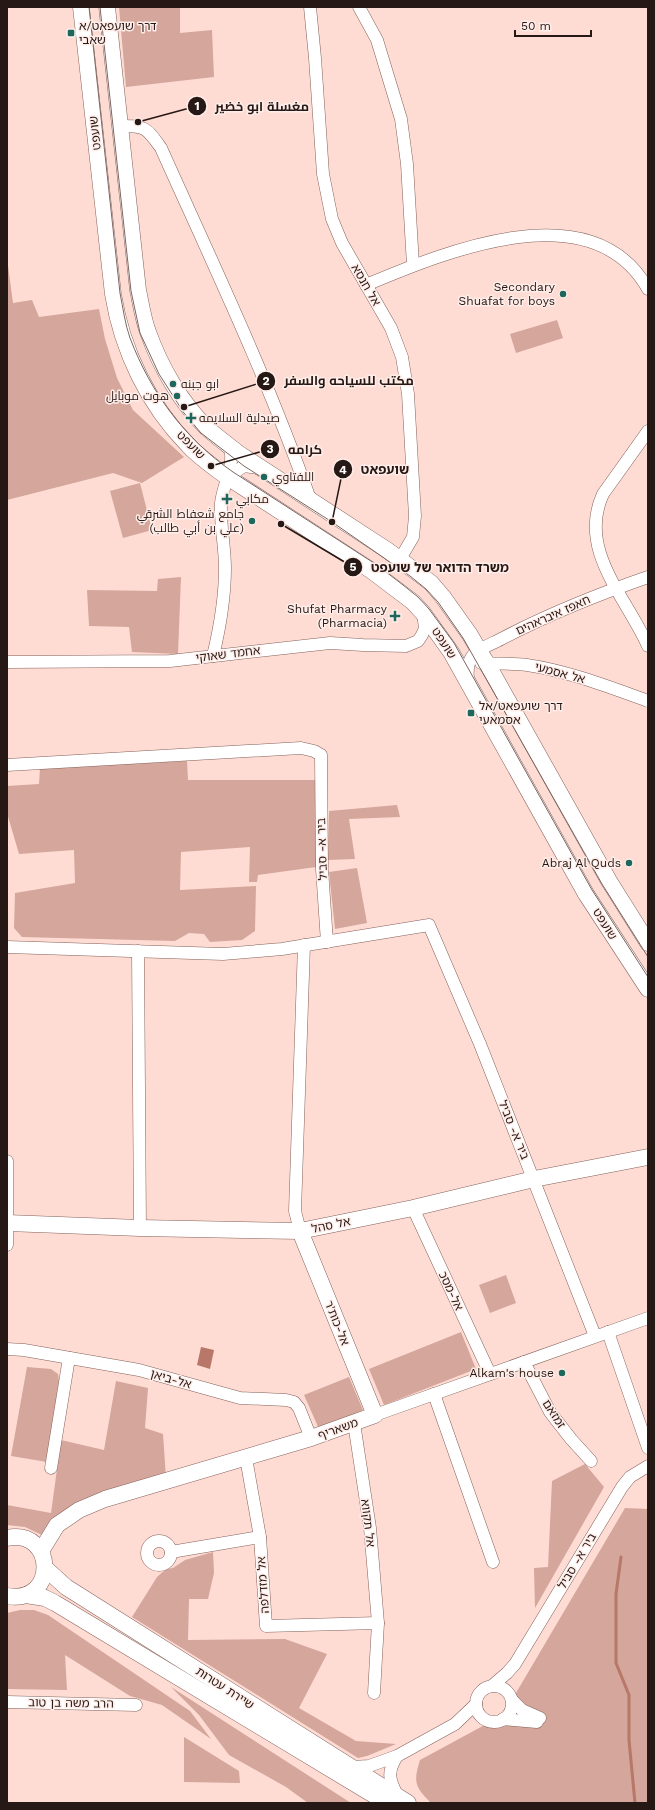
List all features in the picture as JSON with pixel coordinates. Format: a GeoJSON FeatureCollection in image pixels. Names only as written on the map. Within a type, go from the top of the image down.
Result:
{"type":"FeatureCollection","features":[{"type":"Feature","properties":{"kind":"street","name":"שועפט"},"geometry":{"type":"LineString","coordinates":[[81,7],[111,278],[117,318],[123,339],[142,382],[156,406],[188,446],[228,476],[372,571],[413,602],[423,613],[451,652],[586,894],[648,989]]}},
{"type":"Feature","properties":{"kind":"street","name":"שועפט"},"geometry":{"type":"LineString","coordinates":[[107,7],[138,290],[148,331],[166,370],[178,391],[206,427],[230,447],[400,559],[431,583],[443,597],[455,612],[478,659],[609,881],[648,943]]}},
{"type":"Feature","properties":{"kind":"street","name":"אל חנסא"},"geometry":{"type":"LineString","coordinates":[[310,7],[323,174],[332,219],[342,243],[391,328],[399,347],[408,394],[415,516],[413,537],[400,559]]}},
{"type":"Feature","properties":{"kind":"street"},"geometry":{"type":"LineString","coordinates":[[359,7],[377,40],[400,119],[407,164],[413,265]]}},
{"type":"Feature","properties":{"kind":"street"},"geometry":{"type":"LineString","coordinates":[[120,126],[138,126],[145,128],[161,148],[228,297],[289,440],[310,499]]}},
{"type":"Feature","properties":{"kind":"street"},"geometry":{"type":"LineString","coordinates":[[366,285],[413,265],[449,252],[510,238],[553,235],[578,238],[602,246],[620,256],[646,282]]}},
{"type":"Feature","properties":{"kind":"street"},"geometry":{"type":"LineString","coordinates":[[648,431],[604,494],[598,504],[595,518],[597,542],[614,588],[643,634],[648,646]]}},
{"type":"Feature","properties":{"kind":"street"},"geometry":{"type":"LineString","coordinates":[[213,656],[219,631],[224,595],[225,567],[221,504],[232,457],[230,447]]}},
{"type":"Feature","properties":{"kind":"street"},"geometry":{"type":"LineString","coordinates":[[228,476],[244,466],[252,466],[263,469]]}},
{"type":"Feature","properties":{"kind":"street","name":"חאפז איבראהים"},"geometry":{"type":"LineString","coordinates":[[493,643],[515,631],[614,588],[648,577]]}},
{"type":"Feature","properties":{"kind":"street","name":"אחמד שאוקי"},"geometry":{"type":"LineString","coordinates":[[7,662],[170,660],[330,643],[406,646],[418,641],[422,636],[424,628],[423,613]]}},
{"type":"Feature","properties":{"kind":"street"},"geometry":{"type":"LineString","coordinates":[[468,683],[467,673],[493,643]]}},
{"type":"Feature","properties":{"kind":"street"},"geometry":{"type":"LineString","coordinates":[[493,643],[493,656],[504,664]]}},
{"type":"Feature","properties":{"kind":"street","name":"אל אסמעי"},"geometry":{"type":"LineString","coordinates":[[451,652],[458,658],[478,659],[504,664],[540,668],[585,680],[648,701]]}},
{"type":"Feature","properties":{"kind":"street","name":"ביר א- סביל"},"geometry":{"type":"LineString","coordinates":[[7,765],[301,748],[314,751],[320,755],[322,869],[327,942],[429,925],[480,1044],[595,1336]]}},
{"type":"Feature","properties":{"kind":"street"},"geometry":{"type":"LineString","coordinates":[[7,947],[223,954],[327,942]]}},
{"type":"Feature","properties":{"kind":"street"},"geometry":{"type":"LineString","coordinates":[[300,1231],[295,1211],[304,945]]}},
{"type":"Feature","properties":{"kind":"street"},"geometry":{"type":"LineString","coordinates":[[138,951],[140,1228]]}},
{"type":"Feature","properties":{"kind":"street","name":"אל סהל"},"geometry":{"type":"LineString","coordinates":[[7,1223],[140,1228],[300,1231],[413,1208],[534,1179],[648,1157]]}},
{"type":"Feature","properties":{"kind":"street"},"geometry":{"type":"LineString","coordinates":[[7,1161],[7,1245]]}},
{"type":"Feature","properties":{"kind":"street","name":"אל-מסכ"},"geometry":{"type":"LineString","coordinates":[[413,1208],[490,1374]]}},
{"type":"Feature","properties":{"kind":"street","name":"אל-כות'ר"},"geometry":{"type":"LineString","coordinates":[[300,1231],[375,1415]]}},
{"type":"Feature","properties":{"kind":"street","name":"משאריף"},"geometry":{"type":"LineString","coordinates":[[41,1551],[57,1525],[79,1510],[105,1499],[311,1438],[648,1318]]}},
{"type":"Feature","properties":{"kind":"street"},"geometry":{"type":"LineString","coordinates":[[608,1332],[648,1448]]}},
{"type":"Feature","properties":{"kind":"street","name":"אל-ביאן"},"geometry":{"type":"LineString","coordinates":[[7,1349],[24,1350],[139,1370],[240,1398],[286,1400],[294,1402],[299,1408],[311,1438]]}},
{"type":"Feature","properties":{"kind":"street"},"geometry":{"type":"LineString","coordinates":[[51,1468],[69,1358]]}},
{"type":"Feature","properties":{"kind":"street","name":"זמזאם"},"geometry":{"type":"LineString","coordinates":[[524,1362],[550,1412],[570,1439],[591,1461]]}},
{"type":"Feature","properties":{"kind":"street"},"geometry":{"type":"LineString","coordinates":[[434,1394],[493,1562]]}},
{"type":"Feature","properties":{"kind":"street","name":"אל תקווא"},"geometry":{"type":"LineString","coordinates":[[354,1423],[370,1528],[378,1623],[374,1693]]}},
{"type":"Feature","properties":{"kind":"street","name":"אל מזדלפה"},"geometry":{"type":"LineString","coordinates":[[246,1458],[260,1537],[266,1626],[378,1623]]}},
{"type":"Feature","properties":{"kind":"street","name":"ביר א- סביל"},"geometry":{"type":"LineString","coordinates":[[493,1685],[515,1664],[622,1487],[630,1477],[648,1466]]}},
{"type":"Feature","properties":{"kind":"street"},"geometry":{"type":"LineString","coordinates":[[9,1537],[29,1540],[41,1551],[44,1559],[44,1577],[40,1585],[26,1596]]}},
{"type":"Feature","properties":{"kind":"street"},"geometry":{"type":"LineString","coordinates":[[171,1552],[260,1537]]}},
{"type":"Feature","properties":{"kind":"street","name":"שיירת עטרות"},"geometry":{"type":"LineString","coordinates":[[45,1568],[66,1587],[254,1707],[352,1767],[397,1800]]}},
{"type":"Feature","properties":{"kind":"street","name":"שיירת עטרות"},"geometry":{"type":"LineString","coordinates":[[7,1596],[15,1598],[26,1596],[45,1598],[55,1603],[397,1800]]}},
{"type":"Feature","properties":{"kind":"street","name":"ביר א- סביל"},"geometry":{"type":"LineString","coordinates":[[510,1696],[515,1664]]}},
{"type":"Feature","properties":{"kind":"street"},"geometry":{"type":"LineString","coordinates":[[352,1767],[369,1766],[397,1756],[455,1724],[476,1704],[481,1691],[493,1685],[504,1689],[522,1710],[538,1720],[503,1719],[494,1722],[484,1719],[455,1724]]}},
{"type":"Feature","properties":{"kind":"street"},"geometry":{"type":"LineString","coordinates":[[503,1719],[511,1711],[510,1696]]}},
{"type":"Feature","properties":{"kind":"street","name":"הרב משה בן טוב"},"geometry":{"type":"LineString","coordinates":[[7,1702],[136,1705]]}},
{"type":"Feature","properties":{"kind":"street"},"geometry":{"type":"LineString","coordinates":[[476,1704],[478,1712],[484,1719]]}},
{"type":"Feature","properties":{"kind":"street"},"geometry":{"type":"LineString","coordinates":[[397,1756],[390,1770],[392,1785],[397,1800]]}},
{"type":"Feature","properties":{"kind":"shaded area"},"geometry":{"type":"Polygon","coordinates":[[[119,7],[180,7],[180,33],[212,30],[214,77],[126,87],[119,7]]]}},
{"type":"Feature","properties":{"kind":"shaded area"},"geometry":{"type":"Polygon","coordinates":[[[7,258],[13,303],[32,300],[39,317],[99,309],[105,339],[117,378],[133,410],[184,457],[142,483],[113,473],[7,500],[7,258]]]}},
{"type":"Feature","properties":{"kind":"shaded area"},"geometry":{"type":"Polygon","coordinates":[[[557,320],[563,338],[516,353],[510,334],[557,320]]]}},
{"type":"Feature","properties":{"kind":"shaded area"},"geometry":{"type":"Polygon","coordinates":[[[140,483],[152,530],[123,538],[110,491],[140,483]]]}},
{"type":"Feature","properties":{"kind":"shaded area"},"geometry":{"type":"Polygon","coordinates":[[[181,577],[178,654],[132,652],[129,627],[89,626],[87,590],[157,591],[158,579],[181,577]]]}},
{"type":"Feature","properties":{"kind":"shaded area"},"geometry":{"type":"Polygon","coordinates":[[[187,761],[188,780],[316,780],[316,867],[258,875],[257,882],[249,882],[250,847],[181,852],[180,890],[256,886],[255,931],[242,940],[210,942],[204,934],[189,933],[175,941],[22,937],[14,928],[15,893],[75,883],[74,850],[19,854],[7,813],[7,786],[39,784],[40,768],[187,761]]]}},
{"type":"Feature","properties":{"kind":"shaded area"},"geometry":{"type":"Polygon","coordinates":[[[397,805],[400,817],[349,819],[355,859],[328,860],[329,811],[397,805]]]}},
{"type":"Feature","properties":{"kind":"shaded area"},"geometry":{"type":"Polygon","coordinates":[[[357,868],[367,923],[335,929],[329,872],[357,868]]]}},
{"type":"Feature","properties":{"kind":"shaded area"},"geometry":{"type":"Polygon","coordinates":[[[506,1275],[516,1303],[490,1313],[479,1285],[506,1275]]]}},
{"type":"Feature","properties":{"kind":"shaded area"},"geometry":{"type":"Polygon","coordinates":[[[461,1332],[476,1369],[384,1405],[369,1369],[461,1332]]]}},
{"type":"Feature","properties":{"kind":"shaded area"},"geometry":{"type":"Polygon","coordinates":[[[201,1347],[214,1350],[210,1369],[197,1365],[201,1347]]]}},
{"type":"Feature","properties":{"kind":"shaded area"},"geometry":{"type":"Polygon","coordinates":[[[27,1367],[51,1369],[58,1374],[59,1381],[47,1462],[11,1456],[27,1367]]]}},
{"type":"Feature","properties":{"kind":"shaded area"},"geometry":{"type":"Polygon","coordinates":[[[349,1377],[363,1410],[319,1429],[304,1395],[349,1377]]]}},
{"type":"Feature","properties":{"kind":"shaded area"},"geometry":{"type":"Polygon","coordinates":[[[116,1381],[148,1388],[145,1428],[163,1434],[166,1478],[42,1535],[25,1527],[7,1525],[7,1505],[51,1513],[61,1440],[104,1450],[116,1381]]]}},
{"type":"Feature","properties":{"kind":"shaded area"},"geometry":{"type":"Polygon","coordinates":[[[585,1464],[604,1487],[535,1608],[534,1568],[548,1567],[552,1481],[585,1464]]]}},
{"type":"Feature","properties":{"kind":"shaded area"},"geometry":{"type":"Polygon","coordinates":[[[625,1508],[648,1509],[648,1803],[431,1803],[422,1793],[417,1784],[416,1779],[420,1760],[503,1715],[625,1508]]]}},
{"type":"Feature","properties":{"kind":"shaded area"},"geometry":{"type":"Polygon","coordinates":[[[213,1552],[214,1573],[208,1599],[189,1599],[188,1640],[285,1639],[327,1654],[299,1708],[356,1741],[396,1744],[367,1756],[358,1758],[132,1617],[157,1577],[166,1569],[173,1568],[185,1560],[213,1552]]]}},
{"type":"Feature","properties":{"kind":"shaded area"},"geometry":{"type":"Polygon","coordinates":[[[20,1610],[34,1610],[48,1615],[190,1711],[211,1739],[162,1705],[130,1696],[65,1655],[67,1690],[7,1689],[7,1613],[20,1610]]]}},
{"type":"Feature","properties":{"kind":"shaded area"},"geometry":{"type":"Polygon","coordinates":[[[171,1687],[351,1803],[308,1803],[286,1787],[229,1755],[199,1715],[171,1687]]]}},
{"type":"Feature","properties":{"kind":"shaded area"},"geometry":{"type":"Polygon","coordinates":[[[184,1737],[239,1771],[240,1783],[184,1782],[184,1737]]]}},
{"type":"Feature","properties":{"kind":"waterway"},"geometry":{"type":"LineString","coordinates":[[621,1557],[616,1594],[616,1663],[629,1695],[629,1740],[635,1803]]}},
{"type":"Feature","properties":{"kind":"tram line"},"geometry":{"type":"LineString","coordinates":[[89,7],[120,293],[125,322],[130,338],[148,377],[159,396],[184,429],[215,459],[377,565],[418,597],[429,609],[454,643],[592,890],[648,977]]}},
{"type":"Feature","properties":{"kind":"tram line"},"geometry":{"type":"LineString","coordinates":[[100,7],[131,291],[140,333],[159,374],[184,413],[201,433],[244,466],[332,522],[410,576],[426,589],[438,602],[463,638],[602,884],[648,957]]}},
{"type":"Feature","properties":{"kind":"place","name":"דרך שועפאט/א שאבי"},"geometry":{"type":"Point","coordinates":[71,33]}},
{"type":"Feature","properties":{"kind":"place","name":"مغسلة ابو خضير"},"geometry":{"type":"Point","coordinates":[138,122]}},
{"type":"Feature","properties":{"kind":"place","name":"Secondary Shuafat for boys"},"geometry":{"type":"Point","coordinates":[563,294]}},
{"type":"Feature","properties":{"kind":"place","name":"ابو جبنه"},"geometry":{"type":"Point","coordinates":[173,384]}},
{"type":"Feature","properties":{"kind":"place","name":"هوت موبايل"},"geometry":{"type":"Point","coordinates":[177,396]}},
{"type":"Feature","properties":{"kind":"place","name":"مكتب للسياحه والسفر"},"geometry":{"type":"Point","coordinates":[184,407]}},
{"type":"Feature","properties":{"kind":"place","name":"صيدلية السلايمه"},"geometry":{"type":"Point","coordinates":[191,418]}},
{"type":"Feature","properties":{"kind":"place","name":"كرامه"},"geometry":{"type":"Point","coordinates":[211,466]}},
{"type":"Feature","properties":{"kind":"place","name":"اللفتاوي"},"geometry":{"type":"Point","coordinates":[264,477]}},
{"type":"Feature","properties":{"kind":"place","name":"مكابي"},"geometry":{"type":"Point","coordinates":[227,499]}},
{"type":"Feature","properties":{"kind":"place","name":"جامع شعفاط الشرقي (علي بن أبي طالب)"},"geometry":{"type":"Point","coordinates":[252,521]}},
{"type":"Feature","properties":{"kind":"place","name":"שועפאט"},"geometry":{"type":"Point","coordinates":[332,522]}},
{"type":"Feature","properties":{"kind":"place","name":"משרד הדואר של שועפט"},"geometry":{"type":"Point","coordinates":[281,524]}},
{"type":"Feature","properties":{"kind":"place","name":"Shufat Pharmacy (Pharmacia)"},"geometry":{"type":"Point","coordinates":[395,616]}},
{"type":"Feature","properties":{"kind":"place","name":"דרך שועפאט/אל אסמאעי"},"geometry":{"type":"Point","coordinates":[471,713]}},
{"type":"Feature","properties":{"kind":"place","name":"Abraj Al Quds"},"geometry":{"type":"Point","coordinates":[629,863]}},
{"type":"Feature","properties":{"kind":"place","name":"Alkam's house"},"geometry":{"type":"Point","coordinates":[562,1373]}}]}
